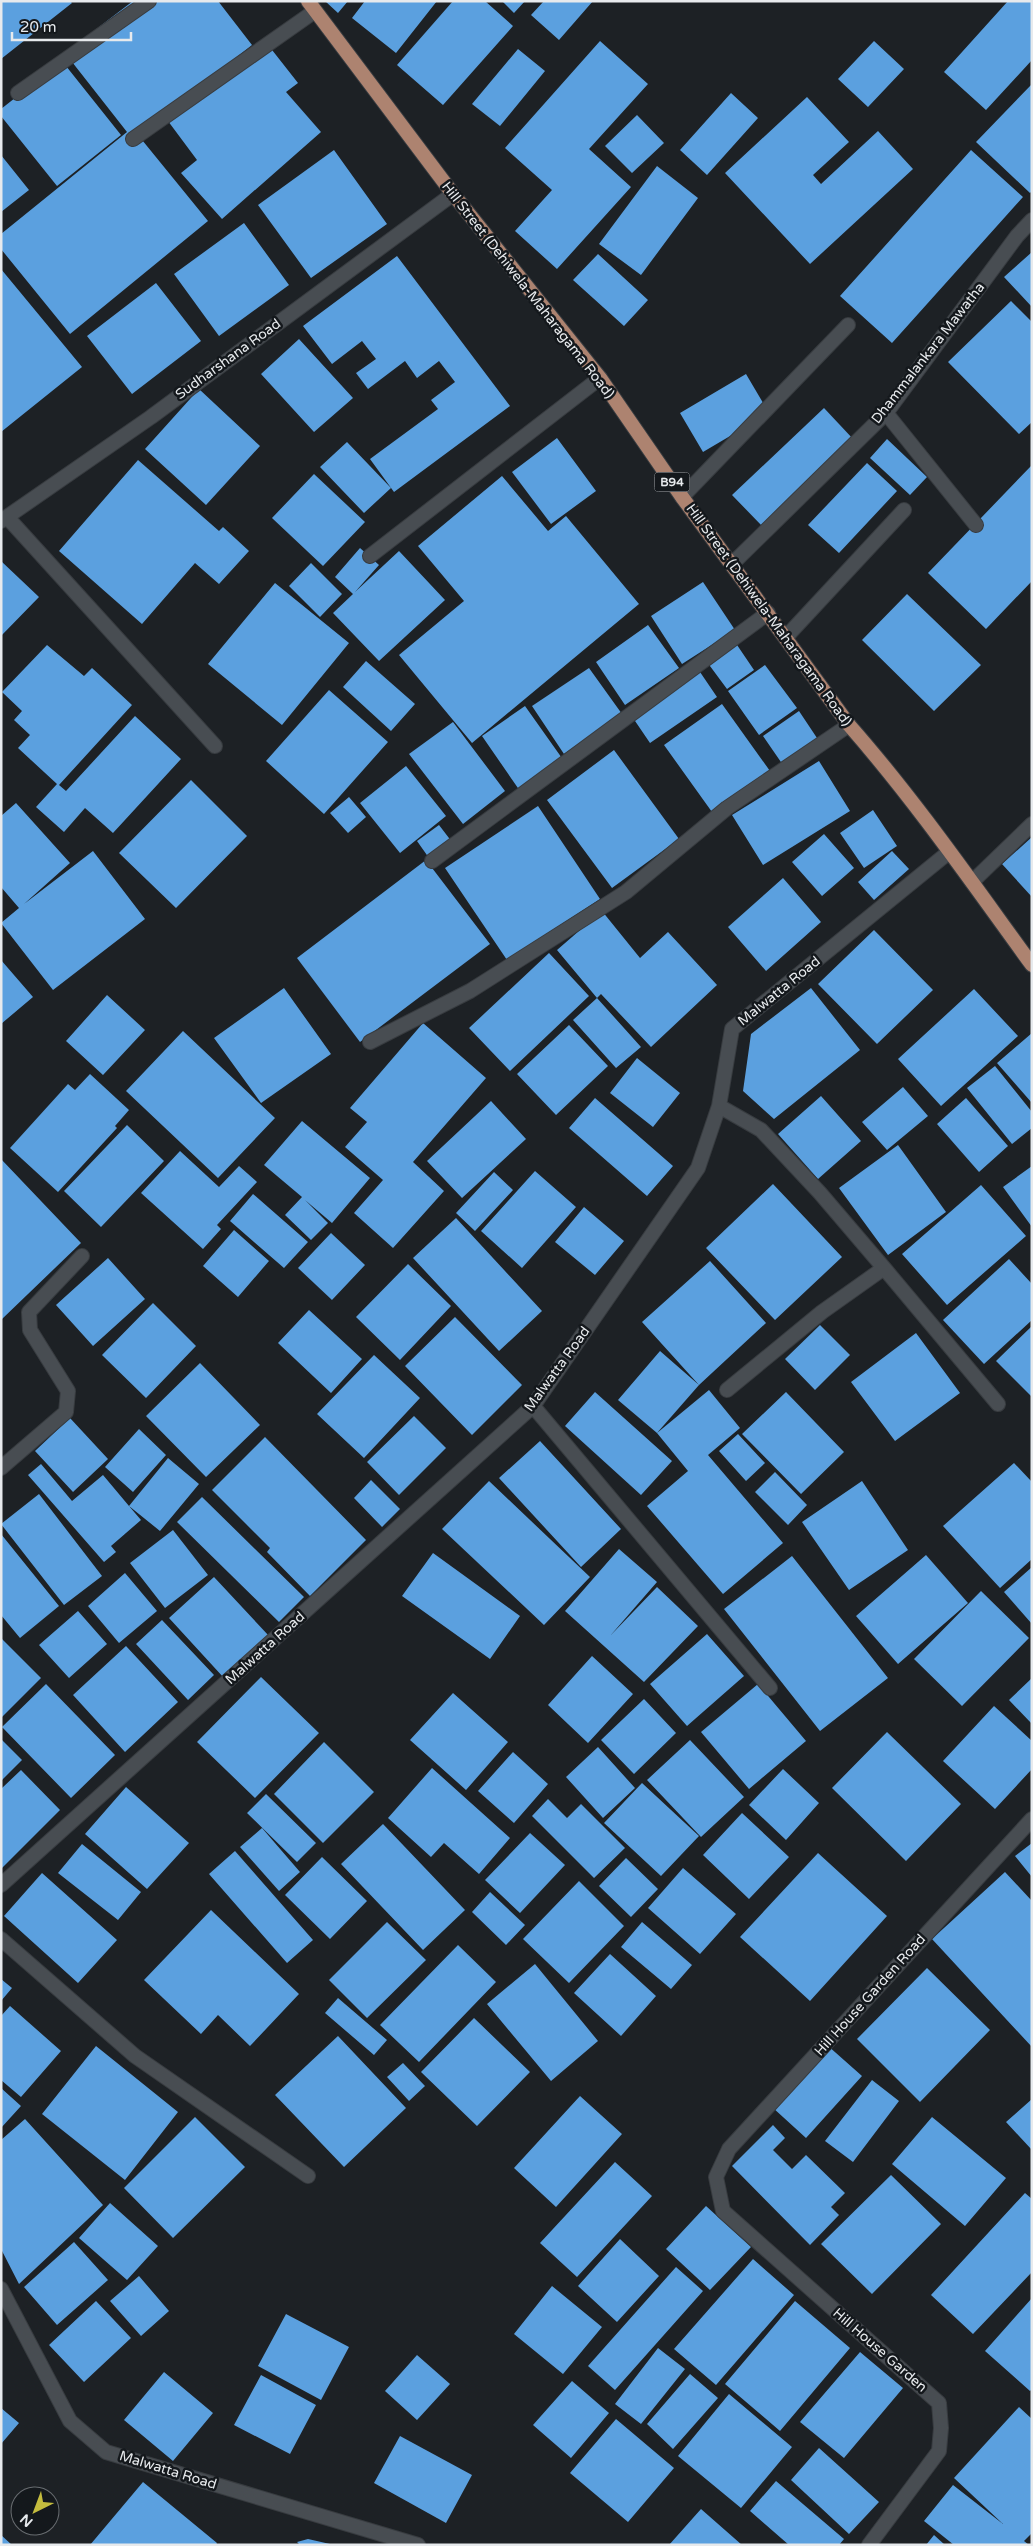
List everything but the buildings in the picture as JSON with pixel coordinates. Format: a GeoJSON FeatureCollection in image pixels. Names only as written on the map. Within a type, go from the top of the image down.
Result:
{"type":"FeatureCollection","features":[{"type":"Feature","properties":{"kind":"main road","name":"Hill Street (Dehiwela-Maharagama Road)"},"geometry":{"type":"LineString","coordinates":[[311,6],[452,194],[600,378],[682,496],[849,725],[874,753],[1032,965]]}},
{"type":"Feature","properties":{"kind":"street"},"geometry":{"type":"LineString","coordinates":[[18,92],[149,1]]}},
{"type":"Feature","properties":{"kind":"street"},"geometry":{"type":"LineString","coordinates":[[133,139],[311,6]]}},
{"type":"Feature","properties":{"kind":"street","name":"Sudharshana Road"},"geometry":{"type":"LineString","coordinates":[[4,519],[151,416],[452,194]]}},
{"type":"Feature","properties":{"kind":"street","name":"Dhammalankara Mawatha"},"geometry":{"type":"LineString","coordinates":[[732,564],[886,413],[1017,236],[1032,220]]}},
{"type":"Feature","properties":{"kind":"street"},"geometry":{"type":"LineString","coordinates":[[682,496],[848,325]]}},
{"type":"Feature","properties":{"kind":"street"},"geometry":{"type":"LineString","coordinates":[[370,556],[600,378]]}},
{"type":"Feature","properties":{"kind":"street"},"geometry":{"type":"LineString","coordinates":[[886,413],[976,525]]}},
{"type":"Feature","properties":{"kind":"street"},"geometry":{"type":"LineString","coordinates":[[786,637],[904,510]]}},
{"type":"Feature","properties":{"kind":"street"},"geometry":{"type":"LineString","coordinates":[[4,519],[215,746]]}},
{"type":"Feature","properties":{"kind":"street"},"geometry":{"type":"LineString","coordinates":[[432,861],[768,614]]}},
{"type":"Feature","properties":{"kind":"street"},"geometry":{"type":"LineString","coordinates":[[370,1042],[470,991],[626,892],[727,808],[849,725]]}},
{"type":"Feature","properties":{"kind":"street"},"geometry":{"type":"LineString","coordinates":[[972,882],[1032,824]]}},
{"type":"Feature","properties":{"kind":"street","name":"Malwatta Road"},"geometry":{"type":"LineString","coordinates":[[1,1885],[533,1406],[698,1168],[719,1106],[732,1029],[949,852]]}},
{"type":"Feature","properties":{"kind":"street"},"geometry":{"type":"LineString","coordinates":[[719,1106],[761,1130],[820,1193],[998,1404]]}},
{"type":"Feature","properties":{"kind":"street"},"geometry":{"type":"LineString","coordinates":[[1,1468],[66,1412],[68,1391],[30,1330],[29,1312],[82,1256]]}},
{"type":"Feature","properties":{"kind":"street"},"geometry":{"type":"LineString","coordinates":[[727,1390],[822,1312],[884,1268]]}},
{"type":"Feature","properties":{"kind":"street"},"geometry":{"type":"LineString","coordinates":[[533,1406],[770,1688]]}},
{"type":"Feature","properties":{"kind":"street","name":"Hill House Garden Road"},"geometry":{"type":"LineString","coordinates":[[716,2178],[729,2149],[1032,1819]]}},
{"type":"Feature","properties":{"kind":"street"},"geometry":{"type":"LineString","coordinates":[[1,1939],[135,2056],[308,2176]]}},
{"type":"Feature","properties":{"kind":"street","name":"Hill House Garden"},"geometry":{"type":"LineString","coordinates":[[716,2178],[723,2211],[940,2402],[941,2428],[939,2451],[869,2545]]}},
{"type":"Feature","properties":{"kind":"street","name":"Malwatta Road"},"geometry":{"type":"LineString","coordinates":[[1,2289],[70,2421],[106,2452],[418,2545]]}}]}
